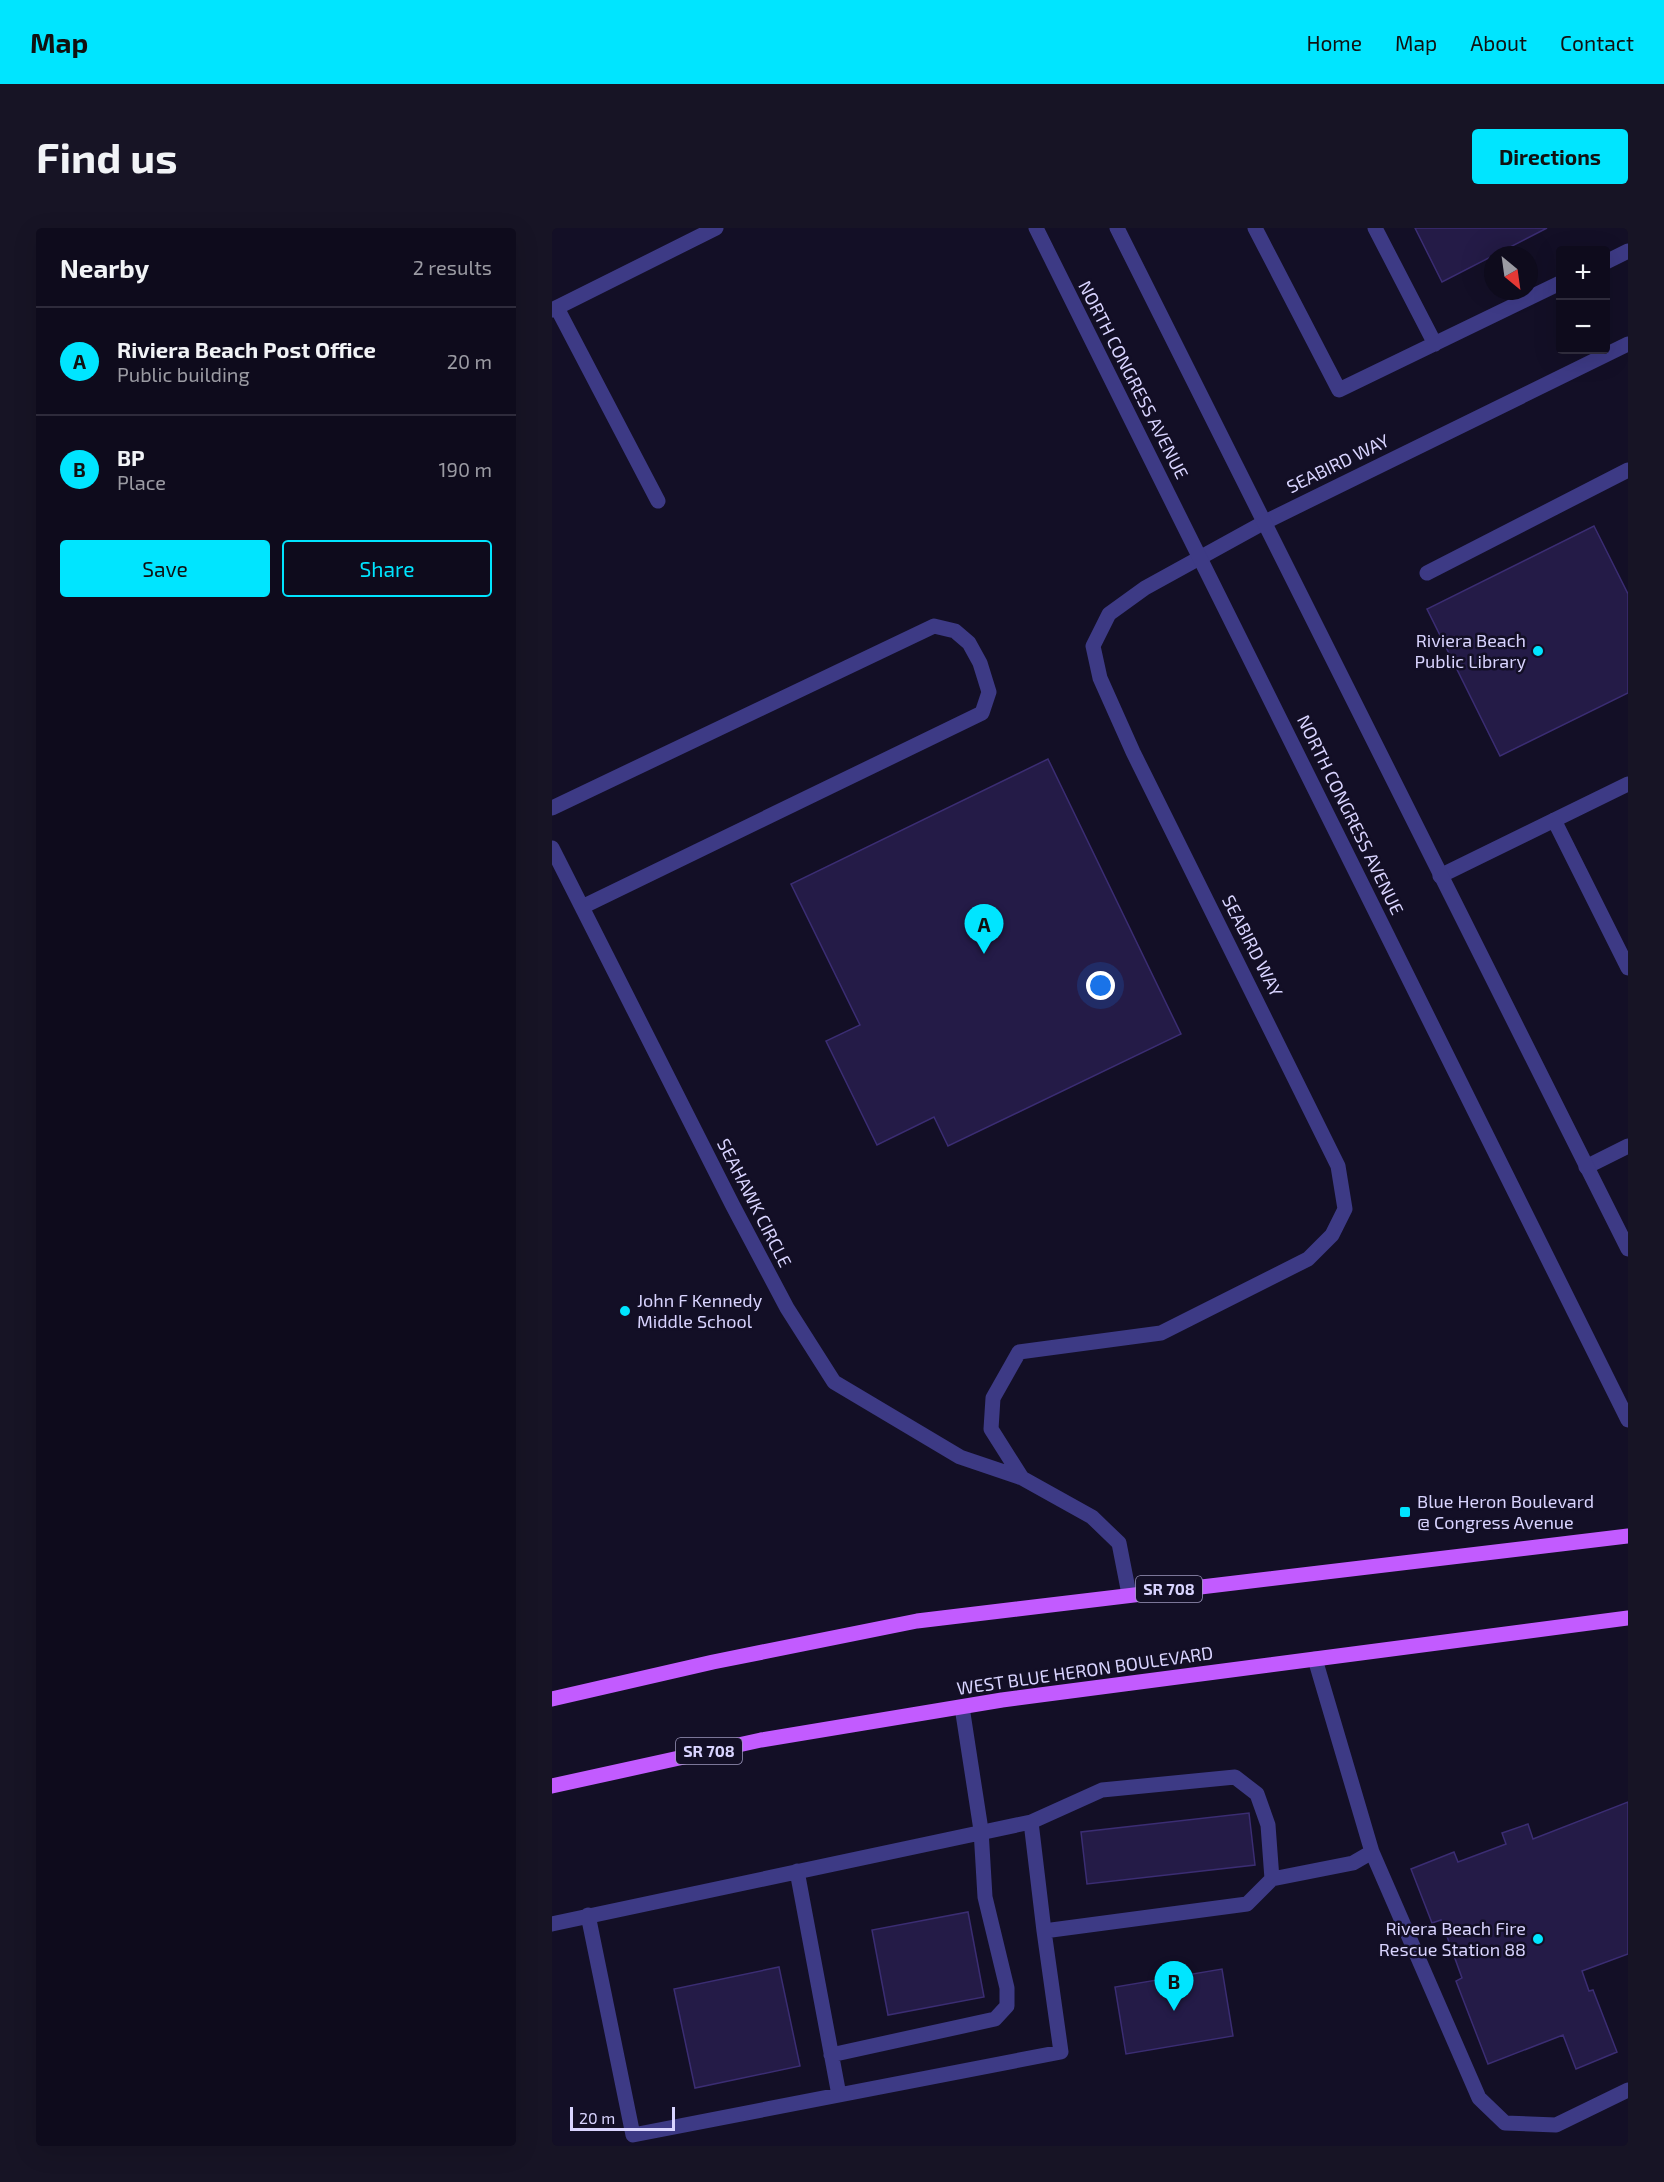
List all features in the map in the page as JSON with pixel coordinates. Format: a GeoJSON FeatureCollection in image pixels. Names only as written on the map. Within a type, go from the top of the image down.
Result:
{"type":"FeatureCollection","features":[{"type":"Feature","properties":{"kind":"main road","name":"SR 708"},"geometry":{"type":"LineString","coordinates":[[552,1699],[712,1662],[917,1621],[1628,1536]]}},
{"type":"Feature","properties":{"kind":"main road","name":"WEST BLUE HERON BOULEVARD"},"geometry":{"type":"LineString","coordinates":[[552,1786],[761,1740],[962,1707],[1628,1618]]}},
{"type":"Feature","properties":{"kind":"street"},"geometry":{"type":"LineString","coordinates":[[658,501],[555,309],[716,228]]}},
{"type":"Feature","properties":{"kind":"street","name":"NORTH CONGRESS AVENUE"},"geometry":{"type":"LineString","coordinates":[[1036,228],[1628,1420]]}},
{"type":"Feature","properties":{"kind":"street"},"geometry":{"type":"LineString","coordinates":[[1117,228],[1628,1249]]}},
{"type":"Feature","properties":{"kind":"street"},"geometry":{"type":"LineString","coordinates":[[1255,228],[1339,390],[1556,286]]}},
{"type":"Feature","properties":{"kind":"street"},"geometry":{"type":"LineString","coordinates":[[1376,228],[1435,344]]}},
{"type":"Feature","properties":{"kind":"street"},"geometry":{"type":"LineString","coordinates":[[1610,260],[1628,251]]}},
{"type":"Feature","properties":{"kind":"street","name":"SEABIRD WAY"},"geometry":{"type":"LineString","coordinates":[[1129,1594],[1119,1543],[1092,1517],[1022,1478],[991,1429],[993,1398],[1019,1352],[1161,1333],[1308,1259],[1332,1235],[1345,1209],[1338,1166],[1133,752],[1100,678],[1093,646],[1109,614],[1144,588],[1263,523],[1628,344]]}},
{"type":"Feature","properties":{"kind":"street"},"geometry":{"type":"LineString","coordinates":[[1427,573],[1628,470]]}},
{"type":"Feature","properties":{"kind":"street"},"geometry":{"type":"LineString","coordinates":[[552,808],[934,626],[955,631],[969,643],[980,663],[989,692],[982,713],[582,907]]}},
{"type":"Feature","properties":{"kind":"street"},"geometry":{"type":"LineString","coordinates":[[1440,876],[1628,784]]}},
{"type":"Feature","properties":{"kind":"street"},"geometry":{"type":"LineString","coordinates":[[1554,820],[1628,968]]}},
{"type":"Feature","properties":{"kind":"street","name":"SEAHAWK CIRCLE"},"geometry":{"type":"LineString","coordinates":[[552,848],[777,1288],[834,1382],[960,1457],[1022,1478]]}},
{"type":"Feature","properties":{"kind":"street"},"geometry":{"type":"LineString","coordinates":[[1586,1167],[1628,1146]]}},
{"type":"Feature","properties":{"kind":"street"},"geometry":{"type":"LineString","coordinates":[[1315,1659],[1372,1852],[1479,2098],[1506,2123],[1556,2125],[1628,2090]]}},
{"type":"Feature","properties":{"kind":"street"},"geometry":{"type":"LineString","coordinates":[[831,2055],[995,2019],[1008,2006],[1007,1989],[985,1897],[981,1830],[962,1707]]}},
{"type":"Feature","properties":{"kind":"street"},"geometry":{"type":"LineString","coordinates":[[552,1924],[981,1830],[1031,1822],[1102,1790],[1235,1777],[1257,1794],[1268,1824],[1272,1879]]}},
{"type":"Feature","properties":{"kind":"street"},"geometry":{"type":"LineString","coordinates":[[588,1915],[633,2135],[1061,2052],[1031,1822]]}},
{"type":"Feature","properties":{"kind":"street"},"geometry":{"type":"LineString","coordinates":[[1044,1931],[1247,1904],[1272,1879],[1353,1863],[1372,1852]]}},
{"type":"Feature","properties":{"kind":"street"},"geometry":{"type":"LineString","coordinates":[[797,1871],[839,2095]]}},
{"type":"Feature","properties":{"kind":"building"},"geometry":{"type":"Polygon","coordinates":[[[1415,228],[1547,228],[1512,246],[1484,246],[1484,260],[1442,282],[1415,228]]]}},
{"type":"Feature","properties":{"kind":"building","name":"Riviera Beach Public Library"},"geometry":{"type":"Polygon","coordinates":[[[1594,526],[1628,594],[1628,693],[1500,756],[1427,609],[1594,526]]]}},
{"type":"Feature","properties":{"kind":"building"},"geometry":{"type":"Polygon","coordinates":[[[1048,759],[1181,1034],[948,1146],[934,1117],[877,1145],[826,1041],[860,1025],[791,884],[1048,759]]]}},
{"type":"Feature","properties":{"kind":"building","name":"Rivera Beach Fire Rescue Station 88"},"geometry":{"type":"Polygon","coordinates":[[[1628,1802],[1628,1954],[1582,1971],[1589,1991],[1593,1990],[1617,2052],[1576,2069],[1563,2035],[1488,2064],[1456,1981],[1462,1978],[1441,1920],[1432,1923],[1411,1869],[1454,1852],[1458,1862],[1506,1844],[1502,1833],[1528,1824],[1533,1839],[1628,1802]]]}},
{"type":"Feature","properties":{"kind":"building"},"geometry":{"type":"Polygon","coordinates":[[[1249,1813],[1255,1865],[1087,1884],[1081,1832],[1249,1813]]]}},
{"type":"Feature","properties":{"kind":"building"},"geometry":{"type":"Polygon","coordinates":[[[968,1912],[984,1997],[888,2015],[872,1930],[968,1912]]]}},
{"type":"Feature","properties":{"kind":"building"},"geometry":{"type":"Polygon","coordinates":[[[779,1967],[800,2066],[695,2088],[674,1989],[779,1967]]]}},
{"type":"Feature","properties":{"kind":"building"},"geometry":{"type":"Polygon","coordinates":[[[1222,1969],[1233,2036],[1126,2054],[1115,1987],[1222,1969]]]}},
{"type":"Feature","properties":{"kind":"place","name":"Riviera Beach Public Library"},"geometry":{"type":"Point","coordinates":[1538,651]}},
{"type":"Feature","properties":{"kind":"place","name":"Riviera Beach Post Office"},"geometry":{"type":"Point","coordinates":[984,954]}},
{"type":"Feature","properties":{"kind":"place","name":"John F Kennedy Middle School"},"geometry":{"type":"Point","coordinates":[625,1311]}},
{"type":"Feature","properties":{"kind":"place","name":"Blue Heron Boulevard @ Congress Avenue"},"geometry":{"type":"Point","coordinates":[1405,1512]}},
{"type":"Feature","properties":{"kind":"place","name":"Rivera Beach Fire Rescue Station 88"},"geometry":{"type":"Point","coordinates":[1538,1939]}},
{"type":"Feature","properties":{"kind":"place","name":"BP"},"geometry":{"type":"Point","coordinates":[1174,2011]}}]}
